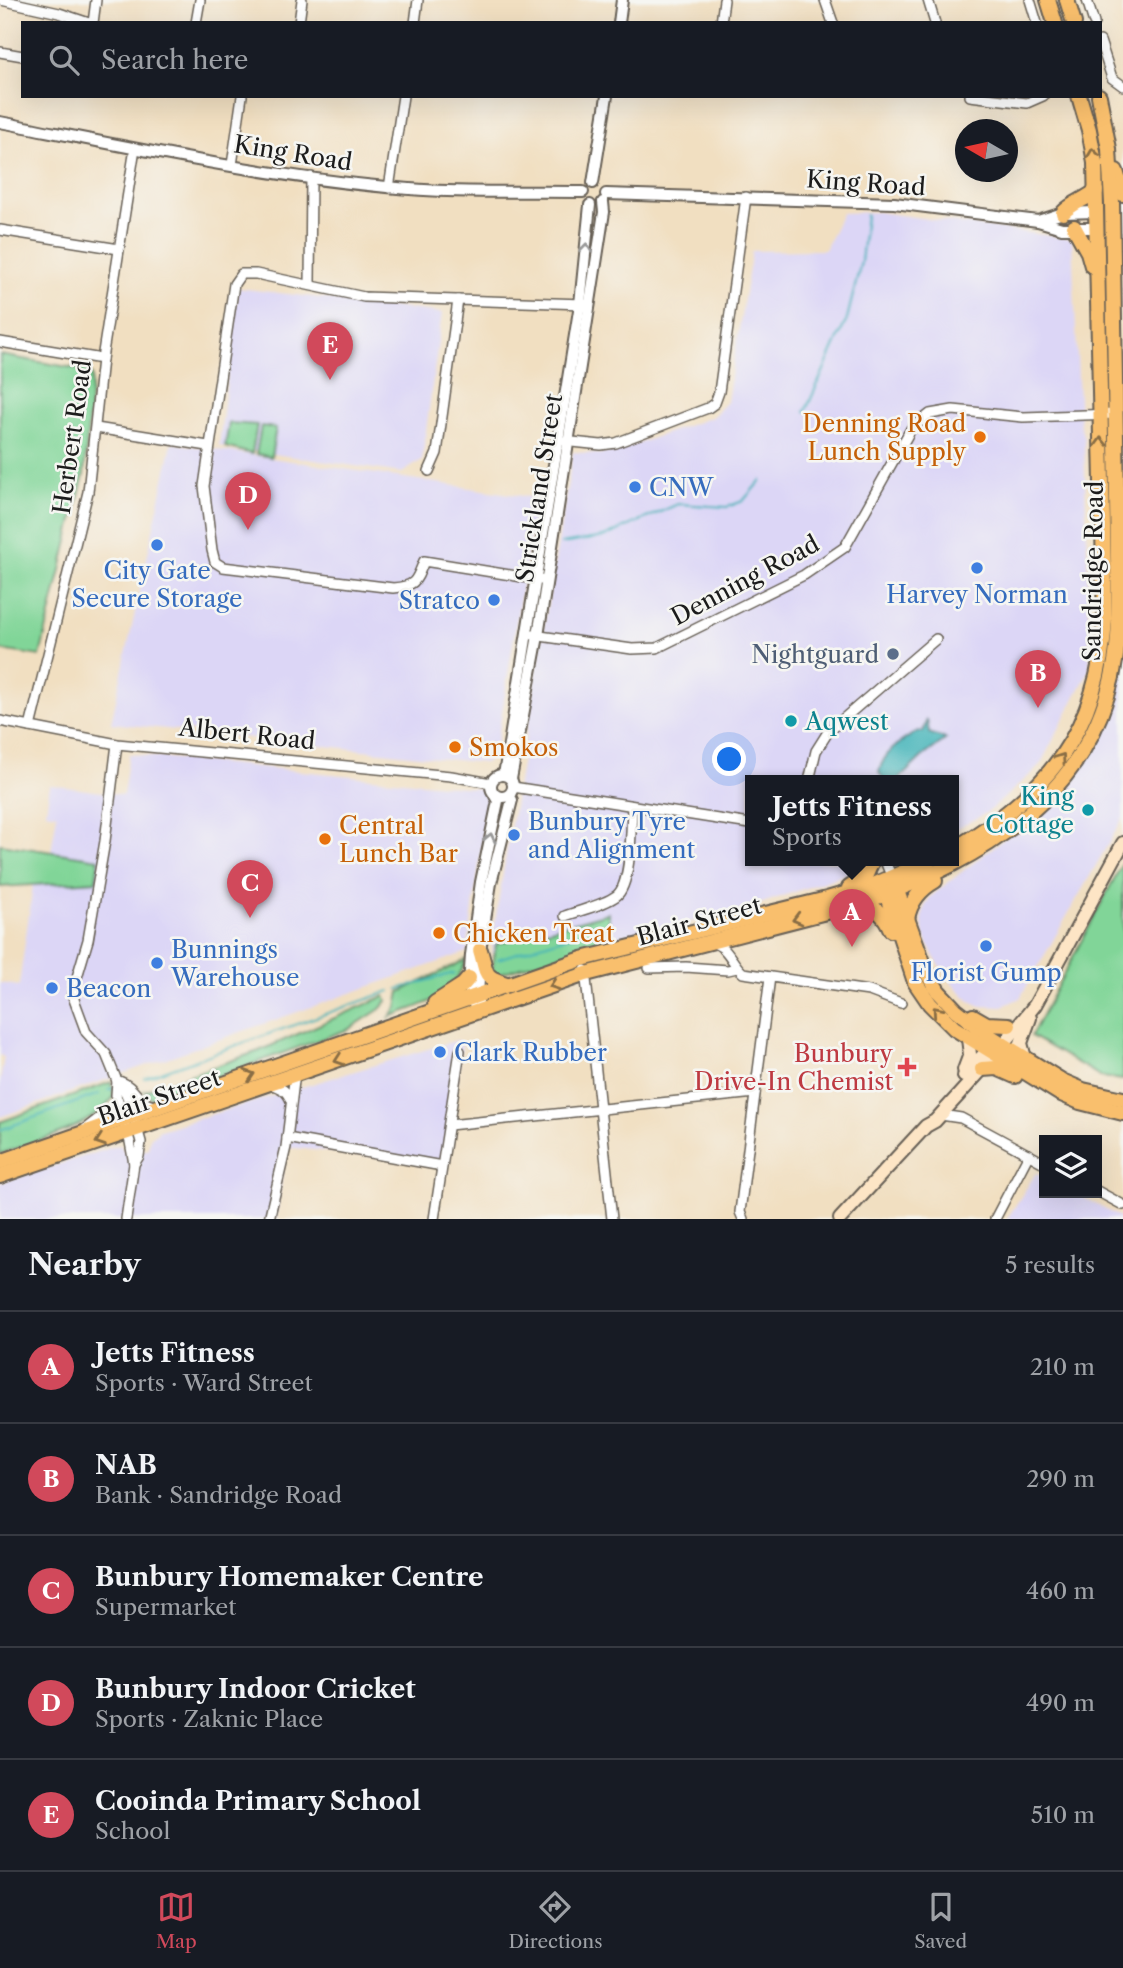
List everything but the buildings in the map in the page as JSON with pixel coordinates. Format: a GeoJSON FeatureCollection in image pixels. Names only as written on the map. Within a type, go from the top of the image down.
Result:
{"type":"FeatureCollection","features":[{"type":"Feature","properties":{"kind":"main road"},"geometry":{"type":"LineString","coordinates":[[1048,0],[1054,21]]}},
{"type":"Feature","properties":{"kind":"main road"},"geometry":{"type":"LineString","coordinates":[[1067,0],[1073,21]]}},
{"type":"Feature","properties":{"kind":"main road","name":"Sandridge Road"},"geometry":{"type":"LineString","coordinates":[[959,861],[993,841],[1048,796],[1080,756],[1111,688],[1115,653],[1105,619],[1114,497],[1098,276],[1093,152],[1080,98]]}},
{"type":"Feature","properties":{"kind":"main road","name":"Sandridge Road"},"geometry":{"type":"LineString","coordinates":[[1099,98],[1109,149],[1118,228],[1113,257],[1108,414]]}},
{"type":"Feature","properties":{"kind":"main road"},"geometry":{"type":"LineString","coordinates":[[1109,149],[1123,194]]}},
{"type":"Feature","properties":{"kind":"main road"},"geometry":{"type":"LineString","coordinates":[[1063,214],[1071,205],[1096,191]]}},
{"type":"Feature","properties":{"kind":"main road"},"geometry":{"type":"LineString","coordinates":[[1096,212],[1117,212]]}},
{"type":"Feature","properties":{"kind":"main road"},"geometry":{"type":"LineString","coordinates":[[1074,227],[1098,276]]}},
{"type":"Feature","properties":{"kind":"main road"},"geometry":{"type":"LineString","coordinates":[[1097,228],[1118,228]]}},
{"type":"Feature","properties":{"kind":"main road"},"geometry":{"type":"LineString","coordinates":[[1113,257],[1123,242]]}},
{"type":"Feature","properties":{"kind":"main road","name":"Sandridge Road"},"geometry":{"type":"LineString","coordinates":[[959,846],[1016,807],[1043,781],[1060,760],[1086,715],[1097,683],[1115,653]]}},
{"type":"Feature","properties":{"kind":"main road"},"geometry":{"type":"LineString","coordinates":[[907,920],[909,907],[926,886],[962,866],[993,841]]}},
{"type":"Feature","properties":{"kind":"main road"},"geometry":{"type":"LineString","coordinates":[[1024,1058],[1021,1043],[1035,1005],[1123,843]]}},
{"type":"Feature","properties":{"kind":"main road"},"geometry":{"type":"LineString","coordinates":[[839,895],[865,877],[870,866]]}},
{"type":"Feature","properties":{"kind":"main road"},"geometry":{"type":"LineString","coordinates":[[889,886],[921,866]]}},
{"type":"Feature","properties":{"kind":"main road","name":"Sandridge Road"},"geometry":{"type":"LineString","coordinates":[[889,886],[937,874],[951,866]]}},
{"type":"Feature","properties":{"kind":"main road"},"geometry":{"type":"LineString","coordinates":[[889,886],[907,920],[927,973],[938,991],[956,1010],[1031,1077],[1080,1102],[1123,1112]]}},
{"type":"Feature","properties":{"kind":"main road"},"geometry":{"type":"LineString","coordinates":[[889,886],[915,982]]}},
{"type":"Feature","properties":{"kind":"main road","name":"Blair Street"},"geometry":{"type":"LineString","coordinates":[[0,1161],[81,1133],[131,1123],[270,1084],[293,1068],[424,1014],[586,974],[839,895],[889,886]]}},
{"type":"Feature","properties":{"kind":"main road","name":"Blair Street"},"geometry":{"type":"LineString","coordinates":[[0,1176],[131,1123],[155,1107],[293,1068],[582,959],[710,936],[732,936],[861,903],[889,886]]}},
{"type":"Feature","properties":{"kind":"main road"},"geometry":{"type":"LineString","coordinates":[[861,903],[872,905],[888,922],[915,982],[940,1015],[968,1039],[1024,1058],[1062,1081],[1083,1090],[1123,1099]]}},
{"type":"Feature","properties":{"kind":"main road"},"geometry":{"type":"LineString","coordinates":[[480,950],[491,979],[509,985]]}},
{"type":"Feature","properties":{"kind":"main road"},"geometry":{"type":"LineString","coordinates":[[840,1219],[982,1069],[1009,1025],[1051,975]]}},
{"type":"Feature","properties":{"kind":"main road"},"geometry":{"type":"LineString","coordinates":[[424,1014],[432,1004],[457,990],[469,978]]}},
{"type":"Feature","properties":{"kind":"main road"},"geometry":{"type":"LineString","coordinates":[[926,1126],[929,1117],[959,1083],[1035,1005]]}},
{"type":"Feature","properties":{"kind":"main road"},"geometry":{"type":"LineString","coordinates":[[956,1010],[966,1012],[987,1024],[1009,1025]]}},
{"type":"Feature","properties":{"kind":"main road"},"geometry":{"type":"LineString","coordinates":[[959,1083],[969,1061],[968,1039]]}},
{"type":"Feature","properties":{"kind":"main road"},"geometry":{"type":"LineString","coordinates":[[982,1069],[997,1069],[1018,1077],[1031,1077]]}},
{"type":"Feature","properties":{"kind":"street"},"geometry":{"type":"LineString","coordinates":[[1,0],[58,18],[78,21]]}},
{"type":"Feature","properties":{"kind":"street"},"geometry":{"type":"LineString","coordinates":[[91,21],[96,0]]}},
{"type":"Feature","properties":{"kind":"street"},"geometry":{"type":"LineString","coordinates":[[196,21],[200,0]]}},
{"type":"Feature","properties":{"kind":"street"},"geometry":{"type":"LineString","coordinates":[[299,21],[302,0]]}},
{"type":"Feature","properties":{"kind":"street"},"geometry":{"type":"LineString","coordinates":[[415,21],[418,0]]}},
{"type":"Feature","properties":{"kind":"street"},"geometry":{"type":"LineString","coordinates":[[619,21],[622,0]]}},
{"type":"Feature","properties":{"kind":"street"},"geometry":{"type":"LineString","coordinates":[[721,21],[724,0]]}},
{"type":"Feature","properties":{"kind":"street"},"geometry":{"type":"LineString","coordinates":[[825,0],[831,21]]}},
{"type":"Feature","properties":{"kind":"street"},"geometry":{"type":"LineString","coordinates":[[928,0],[934,21]]}},
{"type":"Feature","properties":{"kind":"street"},"geometry":{"type":"LineString","coordinates":[[1030,0],[1036,21]]}},
{"type":"Feature","properties":{"kind":"street"},"geometry":{"type":"LineString","coordinates":[[1087,0],[1093,21]]}},
{"type":"Feature","properties":{"kind":"street"},"geometry":{"type":"LineString","coordinates":[[1102,47],[1112,78],[1123,86]]}},
{"type":"Feature","properties":{"kind":"street"},"geometry":{"type":"LineString","coordinates":[[0,52],[21,56]]}},
{"type":"Feature","properties":{"kind":"street"},"geometry":{"type":"LineString","coordinates":[[232,164],[242,98]]}},
{"type":"Feature","properties":{"kind":"street"},"geometry":{"type":"LineString","coordinates":[[389,188],[403,98]]}},
{"type":"Feature","properties":{"kind":"street"},"geometry":{"type":"LineString","coordinates":[[593,183],[607,98]]}},
{"type":"Feature","properties":{"kind":"street"},"geometry":{"type":"LineString","coordinates":[[986,98],[1027,103],[1038,98]]}},
{"type":"Feature","properties":{"kind":"street","name":"King Road"},"geometry":{"type":"LineString","coordinates":[[0,122],[135,148],[389,188],[583,192]]}},
{"type":"Feature","properties":{"kind":"street","name":"Herbert Road"},"geometry":{"type":"LineString","coordinates":[[30,727],[88,492],[102,359],[135,148]]}},
{"type":"Feature","properties":{"kind":"street"},"geometry":{"type":"LineString","coordinates":[[310,285],[311,177]]}},
{"type":"Feature","properties":{"kind":"street"},"geometry":{"type":"LineString","coordinates":[[593,183],[601,185],[604,198],[598,205],[590,205],[583,192],[586,186],[593,183]]}},
{"type":"Feature","properties":{"kind":"street"},"geometry":{"type":"LineString","coordinates":[[563,441],[601,445],[616,443],[715,403],[719,392],[746,197]]}},
{"type":"Feature","properties":{"kind":"street","name":"King Road"},"geometry":{"type":"LineString","coordinates":[[604,198],[746,197],[894,203],[1038,221],[1062,228],[1097,228]]}},
{"type":"Feature","properties":{"kind":"street","name":"Strickland Street"},"geometry":{"type":"LineString","coordinates":[[476,1001],[480,950],[491,884],[512,800],[509,784],[584,304],[604,212],[604,198]]}},
{"type":"Feature","properties":{"kind":"street","name":"Strickland Street"},"geometry":{"type":"LineString","coordinates":[[584,304],[590,205]]}},
{"type":"Feature","properties":{"kind":"street","name":"King Road"},"geometry":{"type":"LineString","coordinates":[[1038,221],[1063,214],[1096,212]]}},
{"type":"Feature","properties":{"kind":"street"},"geometry":{"type":"LineString","coordinates":[[0,230],[119,249]]}},
{"type":"Feature","properties":{"kind":"street"},"geometry":{"type":"LineString","coordinates":[[541,580],[424,561],[416,580],[409,586],[393,588],[223,566],[215,562],[205,500],[208,446],[234,284],[241,274],[256,274],[364,297],[584,304]]}},
{"type":"Feature","properties":{"kind":"street"},"geometry":{"type":"LineString","coordinates":[[429,471],[437,453],[458,300]]}},
{"type":"Feature","properties":{"kind":"street"},"geometry":{"type":"LineString","coordinates":[[0,342],[102,359]]}},
{"type":"Feature","properties":{"kind":"street","name":"Denning Road"},"geometry":{"type":"LineString","coordinates":[[533,635],[632,649],[657,648],[804,575],[845,547],[911,429],[930,414],[953,410],[1023,417],[1108,414]]}},
{"type":"Feature","properties":{"kind":"street"},"geometry":{"type":"LineString","coordinates":[[96,428],[208,446]]}},
{"type":"Feature","properties":{"kind":"street"},"geometry":{"type":"LineString","coordinates":[[810,775],[816,751],[828,732],[936,639]]}},
{"type":"Feature","properties":{"kind":"street","name":"Albert Road"},"geometry":{"type":"LineString","coordinates":[[0,721],[117,744],[451,776],[491,783]]}},
{"type":"Feature","properties":{"kind":"street"},"geometry":{"type":"LineString","coordinates":[[117,744],[105,841],[88,940],[72,994],[86,1032],[106,1054],[117,1081],[125,1092],[131,1123]]}},
{"type":"Feature","properties":{"kind":"street"},"geometry":{"type":"LineString","coordinates":[[476,1001],[469,978],[481,882],[498,801],[491,788],[496,776],[509,784],[745,823]]}},
{"type":"Feature","properties":{"kind":"street"},"geometry":{"type":"LineString","coordinates":[[495,796],[500,798],[509,784]]}},
{"type":"Feature","properties":{"kind":"street"},"geometry":{"type":"LineString","coordinates":[[565,916],[613,898],[621,891],[630,846],[632,806]]}},
{"type":"Feature","properties":{"kind":"street"},"geometry":{"type":"LineString","coordinates":[[876,866],[889,886]]}},
{"type":"Feature","properties":{"kind":"street"},"geometry":{"type":"LineString","coordinates":[[886,866],[889,886]]}},
{"type":"Feature","properties":{"kind":"street"},"geometry":{"type":"LineString","coordinates":[[710,936],[729,953],[738,967]]}},
{"type":"Feature","properties":{"kind":"street"},"geometry":{"type":"LineString","coordinates":[[732,936],[738,967]]}},
{"type":"Feature","properties":{"kind":"street"},"geometry":{"type":"LineString","coordinates":[[582,959],[586,974],[612,1219]]}},
{"type":"Feature","properties":{"kind":"street"},"geometry":{"type":"LineString","coordinates":[[649,968],[728,970],[738,967],[770,977],[869,990],[901,1003]]}},
{"type":"Feature","properties":{"kind":"street"},"geometry":{"type":"LineString","coordinates":[[743,1219],[740,1212],[770,977]]}},
{"type":"Feature","properties":{"kind":"street"},"geometry":{"type":"LineString","coordinates":[[434,1219],[460,1051]]}},
{"type":"Feature","properties":{"kind":"street"},"geometry":{"type":"LineString","coordinates":[[269,1219],[287,1138],[293,1068]]}},
{"type":"Feature","properties":{"kind":"street"},"geometry":{"type":"LineString","coordinates":[[117,1081],[118,1100],[141,1142],[139,1156],[134,1164],[126,1219]]}},
{"type":"Feature","properties":{"kind":"street"},"geometry":{"type":"LineString","coordinates":[[117,1081],[130,1086],[142,1101],[155,1107]]}},
{"type":"Feature","properties":{"kind":"street"},"geometry":{"type":"LineString","coordinates":[[270,1084],[282,1088],[292,1103]]}},
{"type":"Feature","properties":{"kind":"street"},"geometry":{"type":"LineString","coordinates":[[449,1125],[755,1093]]}},
{"type":"Feature","properties":{"kind":"street"},"geometry":{"type":"LineString","coordinates":[[957,1097],[961,1118]]}},
{"type":"Feature","properties":{"kind":"street"},"geometry":{"type":"LineString","coordinates":[[81,1133],[118,1100]]}},
{"type":"Feature","properties":{"kind":"street"},"geometry":{"type":"LineString","coordinates":[[941,1115],[961,1118],[1039,1160]]}},
{"type":"Feature","properties":{"kind":"street"},"geometry":{"type":"LineString","coordinates":[[287,1138],[442,1166]]}},
{"type":"Feature","properties":{"kind":"street"},"geometry":{"type":"LineString","coordinates":[[995,1219],[1029,1154]]}},
{"type":"Feature","properties":{"kind":"street"},"geometry":{"type":"LineString","coordinates":[[1102,1194],[1123,1205]]}},
{"type":"Feature","properties":{"kind":"shaded area"},"geometry":{"type":"Polygon","coordinates":[[[878,212],[1072,239],[1080,424],[1084,439],[1090,669],[1039,767],[988,812],[959,827],[959,775],[745,775],[745,866],[870,866],[742,910],[612,940],[503,972],[493,962],[492,940],[573,452],[599,454],[617,451],[712,417],[727,402],[752,251],[825,250],[842,213],[878,212]]]}},
{"type":"Feature","properties":{"kind":"shaded area"},"geometry":{"type":"Polygon","coordinates":[[[238,288],[442,313],[422,460],[402,473],[219,446],[238,288]]]}},
{"type":"Feature","properties":{"kind":"shaded area"},"geometry":{"type":"Polygon","coordinates":[[[172,443],[536,498],[495,756],[484,763],[111,723],[172,443]]]}},
{"type":"Feature","properties":{"kind":"shaded area"},"geometry":{"type":"Polygon","coordinates":[[[1123,658],[1123,818],[1020,998],[1001,1007],[981,1006],[970,1001],[953,984],[934,957],[923,932],[922,917],[925,906],[930,897],[1042,809],[1102,724],[1123,658]]]}},
{"type":"Feature","properties":{"kind":"shaded area"},"geometry":{"type":"Polygon","coordinates":[[[129,754],[483,789],[488,801],[467,952],[0,1117],[0,1082],[4,1057],[0,1055],[0,983],[19,986],[33,885],[90,881],[99,859],[51,852],[57,814],[46,812],[50,785],[123,795],[129,754]]]}},
{"type":"Feature","properties":{"kind":"shaded area"},"geometry":{"type":"Polygon","coordinates":[[[458,1040],[462,1045],[446,1164],[286,1147],[276,1219],[0,1219],[0,1183],[120,1145],[124,1151],[148,1150],[150,1138],[160,1130],[458,1040]]]}},
{"type":"Feature","properties":{"kind":"shaded area"},"geometry":{"type":"Polygon","coordinates":[[[1036,1173],[1039,1174],[1039,1198],[1084,1198],[1123,1219],[1007,1219],[1036,1173]]]}},
{"type":"Feature","properties":{"kind":"green space"},"geometry":{"type":"Polygon","coordinates":[[[0,355],[85,370],[92,375],[84,475],[40,656],[0,650],[0,355]]]}},
{"type":"Feature","properties":{"kind":"green space"},"geometry":{"type":"Polygon","coordinates":[[[229,423],[257,425],[252,454],[225,447],[229,423]]]}},
{"type":"Feature","properties":{"kind":"green space"},"geometry":{"type":"Polygon","coordinates":[[[261,426],[276,428],[271,457],[256,454],[261,426]]]}},
{"type":"Feature","properties":{"kind":"green space"},"geometry":{"type":"Polygon","coordinates":[[[0,844],[99,859],[96,881],[0,887],[0,844]]]}},
{"type":"Feature","properties":{"kind":"green space"},"geometry":{"type":"Polygon","coordinates":[[[1123,862],[1123,1080],[1102,1077],[1031,1036],[1123,862]]]}},
{"type":"Feature","properties":{"kind":"green space"},"geometry":{"type":"Polygon","coordinates":[[[608,913],[610,929],[602,943],[491,976],[496,944],[608,913]]]}},
{"type":"Feature","properties":{"kind":"green space"},"geometry":{"type":"Polygon","coordinates":[[[467,959],[453,984],[445,992],[427,1003],[390,1017],[397,1007],[400,992],[467,959]]]}},
{"type":"Feature","properties":{"kind":"green space"},"geometry":{"type":"Polygon","coordinates":[[[385,996],[387,1001],[380,1009],[349,1029],[153,1100],[144,1091],[259,1051],[385,996]]]}},
{"type":"Feature","properties":{"kind":"green space"},"geometry":{"type":"Polygon","coordinates":[[[111,1082],[114,1096],[93,1116],[46,1139],[0,1154],[0,1122],[111,1082]]]}},
{"type":"Feature","properties":{"kind":"water"},"geometry":{"type":"Polygon","coordinates":[[[927,719],[929,733],[946,739],[903,775],[881,775],[881,765],[894,748],[918,731],[923,732],[927,719]]]}},
{"type":"Feature","properties":{"kind":"waterway"},"geometry":{"type":"LineString","coordinates":[[805,412],[847,319],[861,262],[866,215]]}},
{"type":"Feature","properties":{"kind":"waterway"},"geometry":{"type":"LineString","coordinates":[[561,544],[604,537],[678,504],[727,507],[743,501],[761,480]]}},
{"type":"Feature","properties":{"kind":"waterway"},"geometry":{"type":"LineString","coordinates":[[498,959],[578,933]]}},
{"type":"Feature","properties":{"kind":"waterway"},"geometry":{"type":"LineString","coordinates":[[398,989],[454,973]]}},
{"type":"Feature","properties":{"kind":"waterway"},"geometry":{"type":"LineString","coordinates":[[144,1078],[390,991]]}},
{"type":"Feature","properties":{"kind":"waterway"},"geometry":{"type":"LineString","coordinates":[[108,1090],[114,1088]]}},
{"type":"Feature","properties":{"kind":"waterway"},"geometry":{"type":"LineString","coordinates":[[0,1130],[99,1094]]}},
{"type":"Feature","properties":{"kind":"place","name":"Cooinda Primary School"},"geometry":{"type":"Point","coordinates":[330,380]}},
{"type":"Feature","properties":{"kind":"place","name":"Denning Road Lunch Supply"},"geometry":{"type":"Point","coordinates":[980,437]}},
{"type":"Feature","properties":{"kind":"place","name":"CNW"},"geometry":{"type":"Point","coordinates":[635,487]}},
{"type":"Feature","properties":{"kind":"place","name":"Bunbury Indoor Cricket"},"geometry":{"type":"Point","coordinates":[248,530]}},
{"type":"Feature","properties":{"kind":"place","name":"City Gate Secure Storage"},"geometry":{"type":"Point","coordinates":[157,545]}},
{"type":"Feature","properties":{"kind":"place","name":"Harvey Norman"},"geometry":{"type":"Point","coordinates":[977,568]}},
{"type":"Feature","properties":{"kind":"place","name":"Stratco"},"geometry":{"type":"Point","coordinates":[494,600]}},
{"type":"Feature","properties":{"kind":"place","name":"Nightguard"},"geometry":{"type":"Point","coordinates":[893,654]}},
{"type":"Feature","properties":{"kind":"place","name":"NAB"},"geometry":{"type":"Point","coordinates":[1038,708]}},
{"type":"Feature","properties":{"kind":"place","name":"Aqwest"},"geometry":{"type":"Point","coordinates":[791,721]}},
{"type":"Feature","properties":{"kind":"place","name":"Smokos"},"geometry":{"type":"Point","coordinates":[455,747]}},
{"type":"Feature","properties":{"kind":"place","name":"King Cottage"},"geometry":{"type":"Point","coordinates":[1088,810]}},
{"type":"Feature","properties":{"kind":"place","name":"Bunbury Tyre and Alignment"},"geometry":{"type":"Point","coordinates":[514,835]}},
{"type":"Feature","properties":{"kind":"place","name":"Central Lunch Bar"},"geometry":{"type":"Point","coordinates":[325,839]}},
{"type":"Feature","properties":{"kind":"place","name":"Bunbury Homemaker Centre"},"geometry":{"type":"Point","coordinates":[250,918]}},
{"type":"Feature","properties":{"kind":"place","name":"Chicken Treat"},"geometry":{"type":"Point","coordinates":[439,933]}},
{"type":"Feature","properties":{"kind":"place","name":"Florist Gump"},"geometry":{"type":"Point","coordinates":[986,946]}},
{"type":"Feature","properties":{"kind":"place","name":"Jetts Fitness"},"geometry":{"type":"Point","coordinates":[852,947]}},
{"type":"Feature","properties":{"kind":"place","name":"Bunnings Warehouse"},"geometry":{"type":"Point","coordinates":[157,963]}},
{"type":"Feature","properties":{"kind":"place","name":"Beacon"},"geometry":{"type":"Point","coordinates":[52,988]}},
{"type":"Feature","properties":{"kind":"place","name":"Clark Rubber"},"geometry":{"type":"Point","coordinates":[440,1052]}},
{"type":"Feature","properties":{"kind":"place","name":"Bunbury Drive-In Chemist"},"geometry":{"type":"Point","coordinates":[907,1067]}}]}
